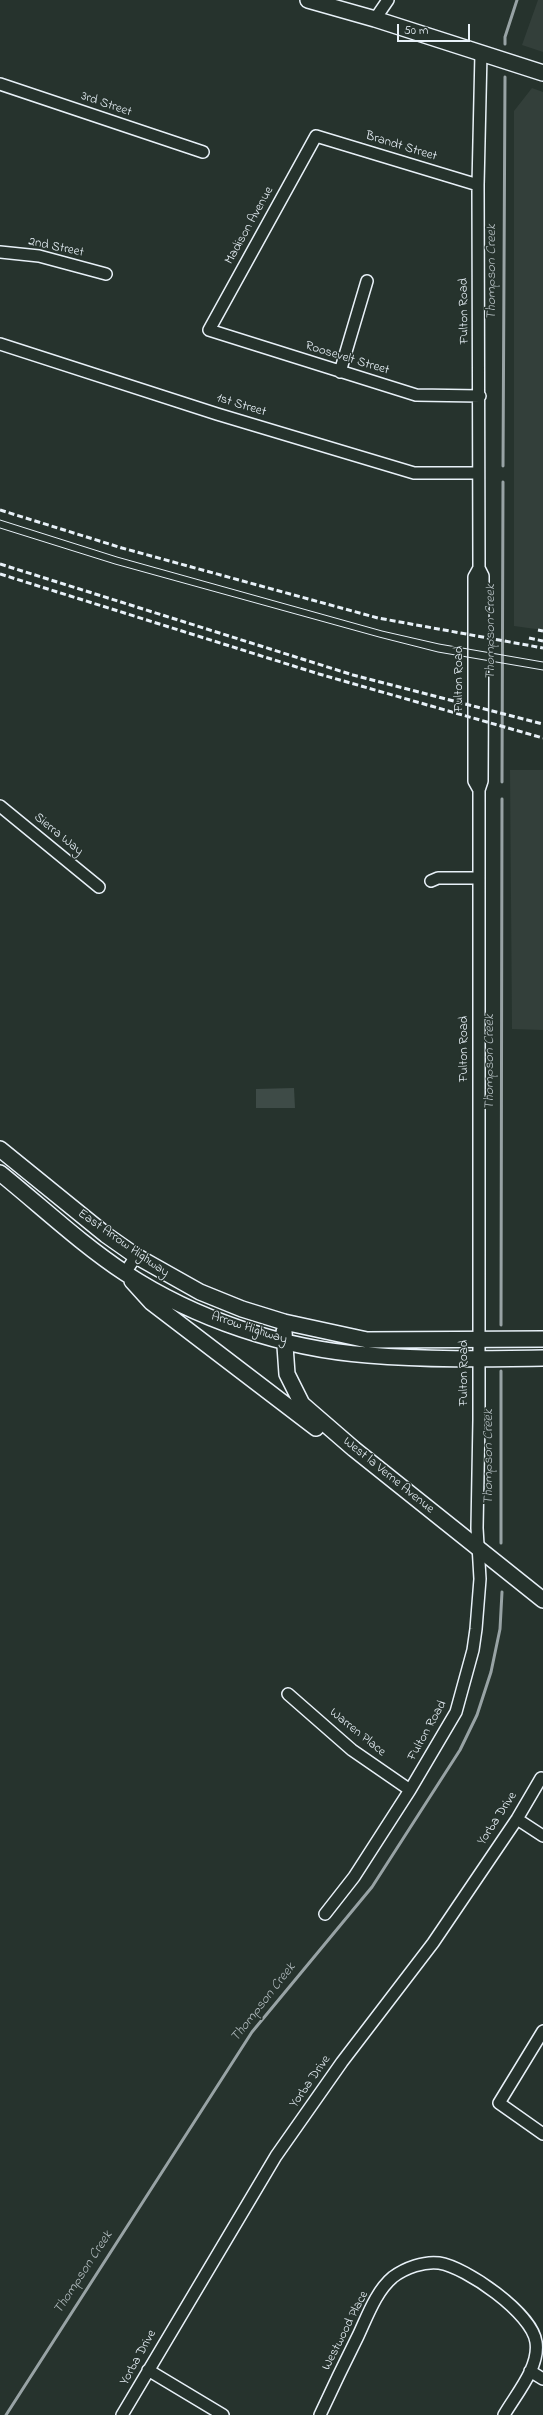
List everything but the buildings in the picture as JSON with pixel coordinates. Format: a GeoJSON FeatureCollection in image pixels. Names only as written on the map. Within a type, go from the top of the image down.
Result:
{"type":"FeatureCollection","features":[{"type":"Feature","properties":{"kind":"main road"},"geometry":{"type":"LineString","coordinates":[[308,0],[375,19],[543,73]]}},
{"type":"Feature","properties":{"kind":"main road","name":"East Arrow Highway"},"geometry":{"type":"LineString","coordinates":[[0,1149],[106,1235],[136,1256],[200,1292],[242,1309],[284,1322]]}},
{"type":"Feature","properties":{"kind":"main road","name":"Arrow Highway"},"geometry":{"type":"LineString","coordinates":[[0,1173],[125,1273],[206,1315],[284,1341],[332,1351],[369,1356],[479,1359],[543,1358]]}},
{"type":"Feature","properties":{"kind":"main road"},"geometry":{"type":"LineString","coordinates":[[125,1273],[151,1302],[341,1448],[354,1449]]}},
{"type":"Feature","properties":{"kind":"main road","name":"Arrow Highway"},"geometry":{"type":"LineString","coordinates":[[284,1322],[367,1340],[543,1339]]}},
{"type":"Feature","properties":{"kind":"main road","name":"West la Verne Avenue"},"geometry":{"type":"LineString","coordinates":[[284,1322],[287,1374],[302,1404],[354,1449],[543,1600]]}},
{"type":"Feature","properties":{"kind":"street"},"geometry":{"type":"LineString","coordinates":[[375,19],[388,0]]}},
{"type":"Feature","properties":{"kind":"street","name":"Fulton Road"},"geometry":{"type":"LineString","coordinates":[[325,1914],[354,1877],[410,1790],[456,1712],[462,1694],[476,1629],[480,1579],[478,1548],[479,790],[482,781],[484,723],[483,576],[479,568],[478,473],[480,396],[478,185],[481,53]]}},
{"type":"Feature","properties":{"kind":"street","name":"3rd Street"},"geometry":{"type":"LineString","coordinates":[[0,84],[203,152]]}},
{"type":"Feature","properties":{"kind":"street","name":"Brandt Street"},"geometry":{"type":"LineString","coordinates":[[316,136],[478,185]]}},
{"type":"Feature","properties":{"kind":"street","name":"Madison Avenue"},"geometry":{"type":"LineString","coordinates":[[209,330],[316,136]]}},
{"type":"Feature","properties":{"kind":"street","name":"2nd Street"},"geometry":{"type":"LineString","coordinates":[[0,252],[39,256],[106,274]]}},
{"type":"Feature","properties":{"kind":"street"},"geometry":{"type":"LineString","coordinates":[[340,372],[367,281]]}},
{"type":"Feature","properties":{"kind":"street","name":"Roosevelt Street"},"geometry":{"type":"LineString","coordinates":[[209,330],[416,395],[480,396]]}},
{"type":"Feature","properties":{"kind":"street","name":"1st Street"},"geometry":{"type":"LineString","coordinates":[[0,344],[217,414],[414,473],[478,473]]}},
{"type":"Feature","properties":{"kind":"street","name":"Sierra Way"},"geometry":{"type":"LineString","coordinates":[[0,806],[99,887]]}},
{"type":"Feature","properties":{"kind":"street"},"geometry":{"type":"LineString","coordinates":[[431,880],[438,878],[479,878]]}},
{"type":"Feature","properties":{"kind":"street"},"geometry":{"type":"LineString","coordinates":[[125,1273],[136,1256]]}},
{"type":"Feature","properties":{"kind":"street","name":"Warren Place"},"geometry":{"type":"LineString","coordinates":[[288,1694],[352,1750],[410,1790]]}},
{"type":"Feature","properties":{"kind":"street","name":"Yorba Drive"},"geometry":{"type":"LineString","coordinates":[[122,2415],[276,2156],[342,2062],[433,1943],[517,1819],[541,1778]]}},
{"type":"Feature","properties":{"kind":"street"},"geometry":{"type":"LineString","coordinates":[[517,1819],[543,1836]]}},
{"type":"Feature","properties":{"kind":"street"},"geometry":{"type":"LineString","coordinates":[[543,2031],[499,2103],[543,2134]]}},
{"type":"Feature","properties":{"kind":"street","name":"Westwood Place"},"geometry":{"type":"LineString","coordinates":[[320,2415],[377,2297],[393,2277],[410,2267],[426,2263],[438,2263],[462,2271],[516,2309],[529,2323],[536,2341],[536,2356],[530,2371],[504,2415]]}},
{"type":"Feature","properties":{"kind":"street"},"geometry":{"type":"LineString","coordinates":[[148,2370],[223,2415]]}},
{"type":"Feature","properties":{"kind":"street"},"geometry":{"type":"LineString","coordinates":[[530,2371],[543,2379]]}},
{"type":"Feature","properties":{"kind":"shaded area"},"geometry":{"type":"Polygon","coordinates":[[[538,0],[543,0],[543,52],[522,45],[538,0]]]}},
{"type":"Feature","properties":{"kind":"shaded area"},"geometry":{"type":"Polygon","coordinates":[[[532,88],[543,92],[543,630],[514,626],[514,111],[532,88]]]}},
{"type":"Feature","properties":{"kind":"shaded area"},"geometry":{"type":"Polygon","coordinates":[[[510,770],[543,770],[543,1030],[512,1029],[510,770]]]}},
{"type":"Feature","properties":{"kind":"shaded area"},"geometry":{"type":"Polygon","coordinates":[[[294,1088],[295,1108],[256,1108],[256,1089],[294,1088]]]}},
{"type":"Feature","properties":{"kind":"waterway","name":"Thompson Creek"},"geometry":{"type":"LineString","coordinates":[[505,44],[505,37],[517,0]]}},
{"type":"Feature","properties":{"kind":"waterway","name":"Thompson Creek"},"geometry":{"type":"LineString","coordinates":[[503,466],[505,77]]}},
{"type":"Feature","properties":{"kind":"waterway","name":"Thompson Creek"},"geometry":{"type":"LineString","coordinates":[[502,782],[503,482]]}},
{"type":"Feature","properties":{"kind":"waterway","name":"Thompson Creek"},"geometry":{"type":"LineString","coordinates":[[501,1325],[502,799]]}},
{"type":"Feature","properties":{"kind":"waterway","name":"Thompson Creek"},"geometry":{"type":"LineString","coordinates":[[501,1371],[501,1543]]}},
{"type":"Feature","properties":{"kind":"waterway","name":"Thompson Creek"},"geometry":{"type":"LineString","coordinates":[[6,2415],[252,2032],[372,1887],[460,1750],[477,1715],[491,1672],[500,1629],[502,1592]]}},
{"type":"Feature","properties":{"kind":"tram line"},"geometry":{"type":"LineString","coordinates":[[0,520],[117,557],[382,631],[439,644],[543,662]]}},
{"type":"Feature","properties":{"kind":"tram line"},"geometry":{"type":"LineString","coordinates":[[0,528],[115,564],[379,637],[438,652],[543,670]]}},
{"type":"Feature","properties":{"kind":"railway"},"geometry":{"type":"LineString","coordinates":[[0,510],[122,548],[378,618],[543,648]]}},
{"type":"Feature","properties":{"kind":"railway"},"geometry":{"type":"LineString","coordinates":[[0,564],[353,675],[543,724]]}},
{"type":"Feature","properties":{"kind":"railway"},"geometry":{"type":"LineString","coordinates":[[0,574],[319,674],[543,738]]}},
{"type":"Feature","properties":{"kind":"railway"},"geometry":{"type":"LineString","coordinates":[[538,630],[543,631]]}},
{"type":"Feature","properties":{"kind":"railway"},"geometry":{"type":"LineString","coordinates":[[529,638],[543,641]]}}]}
